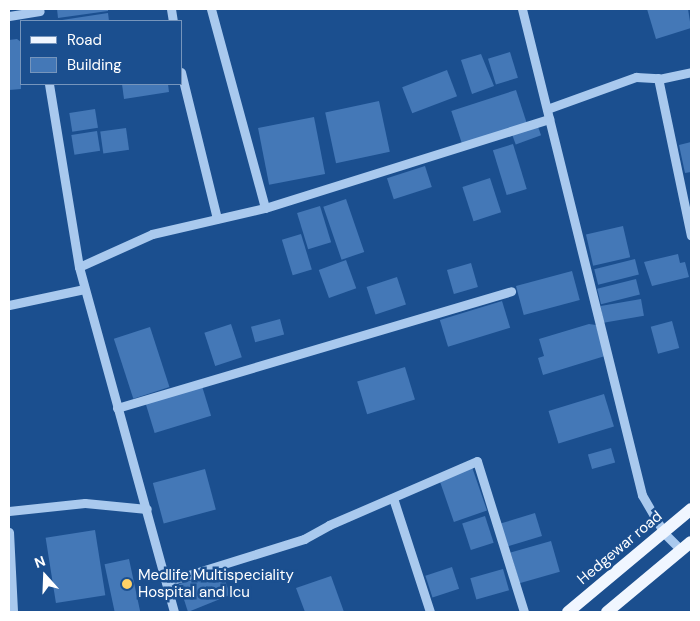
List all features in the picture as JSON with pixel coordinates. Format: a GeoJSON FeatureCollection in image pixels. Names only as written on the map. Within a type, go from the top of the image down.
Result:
{"type":"FeatureCollection","features":[{"type":"Feature","properties":{"kind":"main road","name":"Hedgewar road"},"geometry":{"type":"LineString","coordinates":[[568,612],[691,509]]}},
{"type":"Feature","properties":{"kind":"main road"},"geometry":{"type":"LineString","coordinates":[[607,612],[686,546]]}},
{"type":"Feature","properties":{"kind":"street"},"geometry":{"type":"LineString","coordinates":[[215,9],[265,208]]}},
{"type":"Feature","properties":{"kind":"street"},"geometry":{"type":"LineString","coordinates":[[522,9],[635,470],[648,511],[664,533],[686,546]]}},
{"type":"Feature","properties":{"kind":"street"},"geometry":{"type":"LineString","coordinates":[[9,16],[40,10]]}},
{"type":"Feature","properties":{"kind":"street"},"geometry":{"type":"LineString","coordinates":[[547,109],[636,77],[651,75],[659,79],[691,72]]}},
{"type":"Feature","properties":{"kind":"street"},"geometry":{"type":"LineString","coordinates":[[182,76],[217,219]]}},
{"type":"Feature","properties":{"kind":"street"},"geometry":{"type":"LineString","coordinates":[[659,79],[691,236]]}},
{"type":"Feature","properties":{"kind":"street"},"geometry":{"type":"LineString","coordinates":[[49,85],[78,267],[147,509],[174,612]]}},
{"type":"Feature","properties":{"kind":"street"},"geometry":{"type":"LineString","coordinates":[[78,267],[152,234],[265,208],[549,119]]}},
{"type":"Feature","properties":{"kind":"street"},"geometry":{"type":"LineString","coordinates":[[9,305],[84,289]]}},
{"type":"Feature","properties":{"kind":"street"},"geometry":{"type":"LineString","coordinates":[[117,408],[511,291]]}},
{"type":"Feature","properties":{"kind":"street"},"geometry":{"type":"LineString","coordinates":[[166,582],[304,539],[477,461],[524,612]]}},
{"type":"Feature","properties":{"kind":"street"},"geometry":{"type":"LineString","coordinates":[[393,498],[430,612]]}},
{"type":"Feature","properties":{"kind":"street"},"geometry":{"type":"LineString","coordinates":[[9,511],[85,503],[147,509]]}},
{"type":"Feature","properties":{"kind":"street"},"geometry":{"type":"LineString","coordinates":[[9,532],[13,612]]}},
{"type":"Feature","properties":{"kind":"building"},"geometry":{"type":"Polygon","coordinates":[[[57,9],[108,9],[108,11],[58,18],[57,9]]]}},
{"type":"Feature","properties":{"kind":"building"},"geometry":{"type":"Polygon","coordinates":[[[647,9],[688,9],[691,28],[656,39],[647,9]]]}},
{"type":"Feature","properties":{"kind":"building"},"geometry":{"type":"Polygon","coordinates":[[[108,13],[109,20],[62,20],[108,13]]]}},
{"type":"Feature","properties":{"kind":"building"},"geometry":{"type":"Polygon","coordinates":[[[17,39],[20,41],[21,89],[9,90],[9,40],[17,39]]]}},
{"type":"Feature","properties":{"kind":"building"},"geometry":{"type":"Polygon","coordinates":[[[510,52],[518,78],[496,85],[488,59],[510,52]]]}},
{"type":"Feature","properties":{"kind":"building"},"geometry":{"type":"Polygon","coordinates":[[[481,54],[494,86],[472,94],[461,60],[481,54]]]}},
{"type":"Feature","properties":{"kind":"building"},"geometry":{"type":"Polygon","coordinates":[[[447,70],[457,96],[412,113],[402,87],[447,70]]]}},
{"type":"Feature","properties":{"kind":"building"},"geometry":{"type":"Polygon","coordinates":[[[122,85],[168,85],[169,92],[124,99],[122,85]]]}},
{"type":"Feature","properties":{"kind":"building"},"geometry":{"type":"Polygon","coordinates":[[[516,90],[527,123],[462,144],[451,111],[516,90]]]}},
{"type":"Feature","properties":{"kind":"building"},"geometry":{"type":"Polygon","coordinates":[[[379,101],[390,152],[336,163],[325,112],[379,101]]]}},
{"type":"Feature","properties":{"kind":"building"},"geometry":{"type":"Polygon","coordinates":[[[95,109],[98,128],[72,132],[69,113],[95,109]]]}},
{"type":"Feature","properties":{"kind":"building"},"geometry":{"type":"Polygon","coordinates":[[[314,117],[325,174],[269,185],[258,128],[314,117]]]}},
{"type":"Feature","properties":{"kind":"building"},"geometry":{"type":"Polygon","coordinates":[[[537,124],[541,135],[516,145],[512,133],[537,124]]]}},
{"type":"Feature","properties":{"kind":"building"},"geometry":{"type":"Polygon","coordinates":[[[126,128],[129,150],[103,153],[100,132],[126,128]]]}},
{"type":"Feature","properties":{"kind":"building"},"geometry":{"type":"Polygon","coordinates":[[[97,131],[100,151],[74,155],[71,135],[97,131]]]}},
{"type":"Feature","properties":{"kind":"building"},"geometry":{"type":"Polygon","coordinates":[[[691,142],[691,172],[685,173],[679,145],[691,142]]]}},
{"type":"Feature","properties":{"kind":"building"},"geometry":{"type":"Polygon","coordinates":[[[513,144],[527,189],[507,195],[493,150],[513,144]]]}},
{"type":"Feature","properties":{"kind":"building"},"geometry":{"type":"Polygon","coordinates":[[[425,166],[432,187],[394,199],[387,178],[425,166]]]}},
{"type":"Feature","properties":{"kind":"building"},"geometry":{"type":"Polygon","coordinates":[[[490,178],[501,212],[474,221],[462,187],[490,178]]]}},
{"type":"Feature","properties":{"kind":"building"},"geometry":{"type":"Polygon","coordinates":[[[346,199],[364,252],[342,260],[323,207],[346,199]]]}},
{"type":"Feature","properties":{"kind":"building"},"geometry":{"type":"Polygon","coordinates":[[[320,206],[331,242],[308,249],[297,213],[320,206]]]}},
{"type":"Feature","properties":{"kind":"building"},"geometry":{"type":"Polygon","coordinates":[[[623,226],[630,257],[593,266],[586,235],[623,226]]]}},
{"type":"Feature","properties":{"kind":"building"},"geometry":{"type":"Polygon","coordinates":[[[301,234],[312,269],[293,275],[282,240],[301,234]]]}},
{"type":"Feature","properties":{"kind":"building"},"geometry":{"type":"Polygon","coordinates":[[[678,254],[680,263],[685,262],[689,277],[652,286],[644,262],[678,254]]]}},
{"type":"Feature","properties":{"kind":"building"},"geometry":{"type":"Polygon","coordinates":[[[635,259],[639,275],[598,285],[594,269],[635,259]]]}},
{"type":"Feature","properties":{"kind":"building"},"geometry":{"type":"Polygon","coordinates":[[[346,260],[356,288],[329,298],[319,270],[346,260]]]}},
{"type":"Feature","properties":{"kind":"building"},"geometry":{"type":"Polygon","coordinates":[[[471,263],[478,287],[454,294],[447,270],[471,263]]]}},
{"type":"Feature","properties":{"kind":"building"},"geometry":{"type":"Polygon","coordinates":[[[572,271],[580,300],[524,315],[516,286],[572,271]]]}},
{"type":"Feature","properties":{"kind":"building"},"geometry":{"type":"Polygon","coordinates":[[[397,277],[406,305],[376,314],[367,287],[397,277]]]}},
{"type":"Feature","properties":{"kind":"building"},"geometry":{"type":"Polygon","coordinates":[[[636,279],[640,295],[601,304],[597,289],[636,279]]]}},
{"type":"Feature","properties":{"kind":"building"},"geometry":{"type":"Polygon","coordinates":[[[641,299],[644,316],[604,323],[601,306],[641,299]]]}},
{"type":"Feature","properties":{"kind":"building"},"geometry":{"type":"Polygon","coordinates":[[[502,301],[510,328],[448,347],[440,320],[502,301]]]}},
{"type":"Feature","properties":{"kind":"building"},"geometry":{"type":"Polygon","coordinates":[[[280,319],[284,334],[255,342],[251,327],[280,319]]]}},
{"type":"Feature","properties":{"kind":"building"},"geometry":{"type":"Polygon","coordinates":[[[672,321],[679,348],[658,354],[651,327],[672,321]]]}},
{"type":"Feature","properties":{"kind":"building"},"geometry":{"type":"Polygon","coordinates":[[[231,324],[242,357],[215,366],[204,333],[231,324]]]}},
{"type":"Feature","properties":{"kind":"building"},"geometry":{"type":"Polygon","coordinates":[[[589,324],[596,325],[605,356],[543,375],[538,358],[544,356],[539,339],[589,324]]]}},
{"type":"Feature","properties":{"kind":"building"},"geometry":{"type":"Polygon","coordinates":[[[150,327],[169,387],[133,399],[114,339],[150,327]]]}},
{"type":"Feature","properties":{"kind":"building"},"geometry":{"type":"Polygon","coordinates":[[[405,367],[415,400],[367,414],[357,382],[405,367]]]}},
{"type":"Feature","properties":{"kind":"building"},"geometry":{"type":"Polygon","coordinates":[[[202,386],[211,416],[155,433],[146,403],[202,386]]]}},
{"type":"Feature","properties":{"kind":"building"},"geometry":{"type":"Polygon","coordinates":[[[604,394],[614,427],[558,443],[549,411],[604,394]]]}},
{"type":"Feature","properties":{"kind":"building"},"geometry":{"type":"Polygon","coordinates":[[[611,448],[615,462],[592,469],[588,455],[611,448]]]}},
{"type":"Feature","properties":{"kind":"building"},"geometry":{"type":"Polygon","coordinates":[[[472,467],[487,510],[454,522],[439,478],[472,467]]]}},
{"type":"Feature","properties":{"kind":"building"},"geometry":{"type":"Polygon","coordinates":[[[205,469],[216,510],[164,524],[153,483],[205,469]]]}},
{"type":"Feature","properties":{"kind":"building"},"geometry":{"type":"Polygon","coordinates":[[[535,513],[542,536],[507,547],[500,524],[535,513]]]}},
{"type":"Feature","properties":{"kind":"building"},"geometry":{"type":"Polygon","coordinates":[[[485,516],[494,543],[471,550],[462,523],[485,516]]]}},
{"type":"Feature","properties":{"kind":"building"},"geometry":{"type":"Polygon","coordinates":[[[95,530],[105,595],[56,603],[46,538],[95,530]]]}},
{"type":"Feature","properties":{"kind":"building"},"geometry":{"type":"Polygon","coordinates":[[[551,541],[560,572],[519,583],[511,553],[551,541]]]}},
{"type":"Feature","properties":{"kind":"building"},"geometry":{"type":"Polygon","coordinates":[[[129,559],[140,612],[115,612],[105,564],[129,559]]]}},
{"type":"Feature","properties":{"kind":"building"},"geometry":{"type":"Polygon","coordinates":[[[452,567],[459,589],[432,598],[425,576],[452,567]]]}},
{"type":"Feature","properties":{"kind":"building"},"geometry":{"type":"Polygon","coordinates":[[[503,569],[509,590],[476,600],[470,578],[503,569]]]}},
{"type":"Feature","properties":{"kind":"building"},"geometry":{"type":"Polygon","coordinates":[[[222,571],[230,595],[188,612],[179,584],[222,571]]]}},
{"type":"Feature","properties":{"kind":"building"},"geometry":{"type":"Polygon","coordinates":[[[331,576],[344,612],[305,612],[296,588],[331,576]]]}},
{"type":"Feature","properties":{"kind":"place","name":"Medlife Multispeciality Hospital and Icu"},"geometry":{"type":"Point","coordinates":[127,584]}}]}
